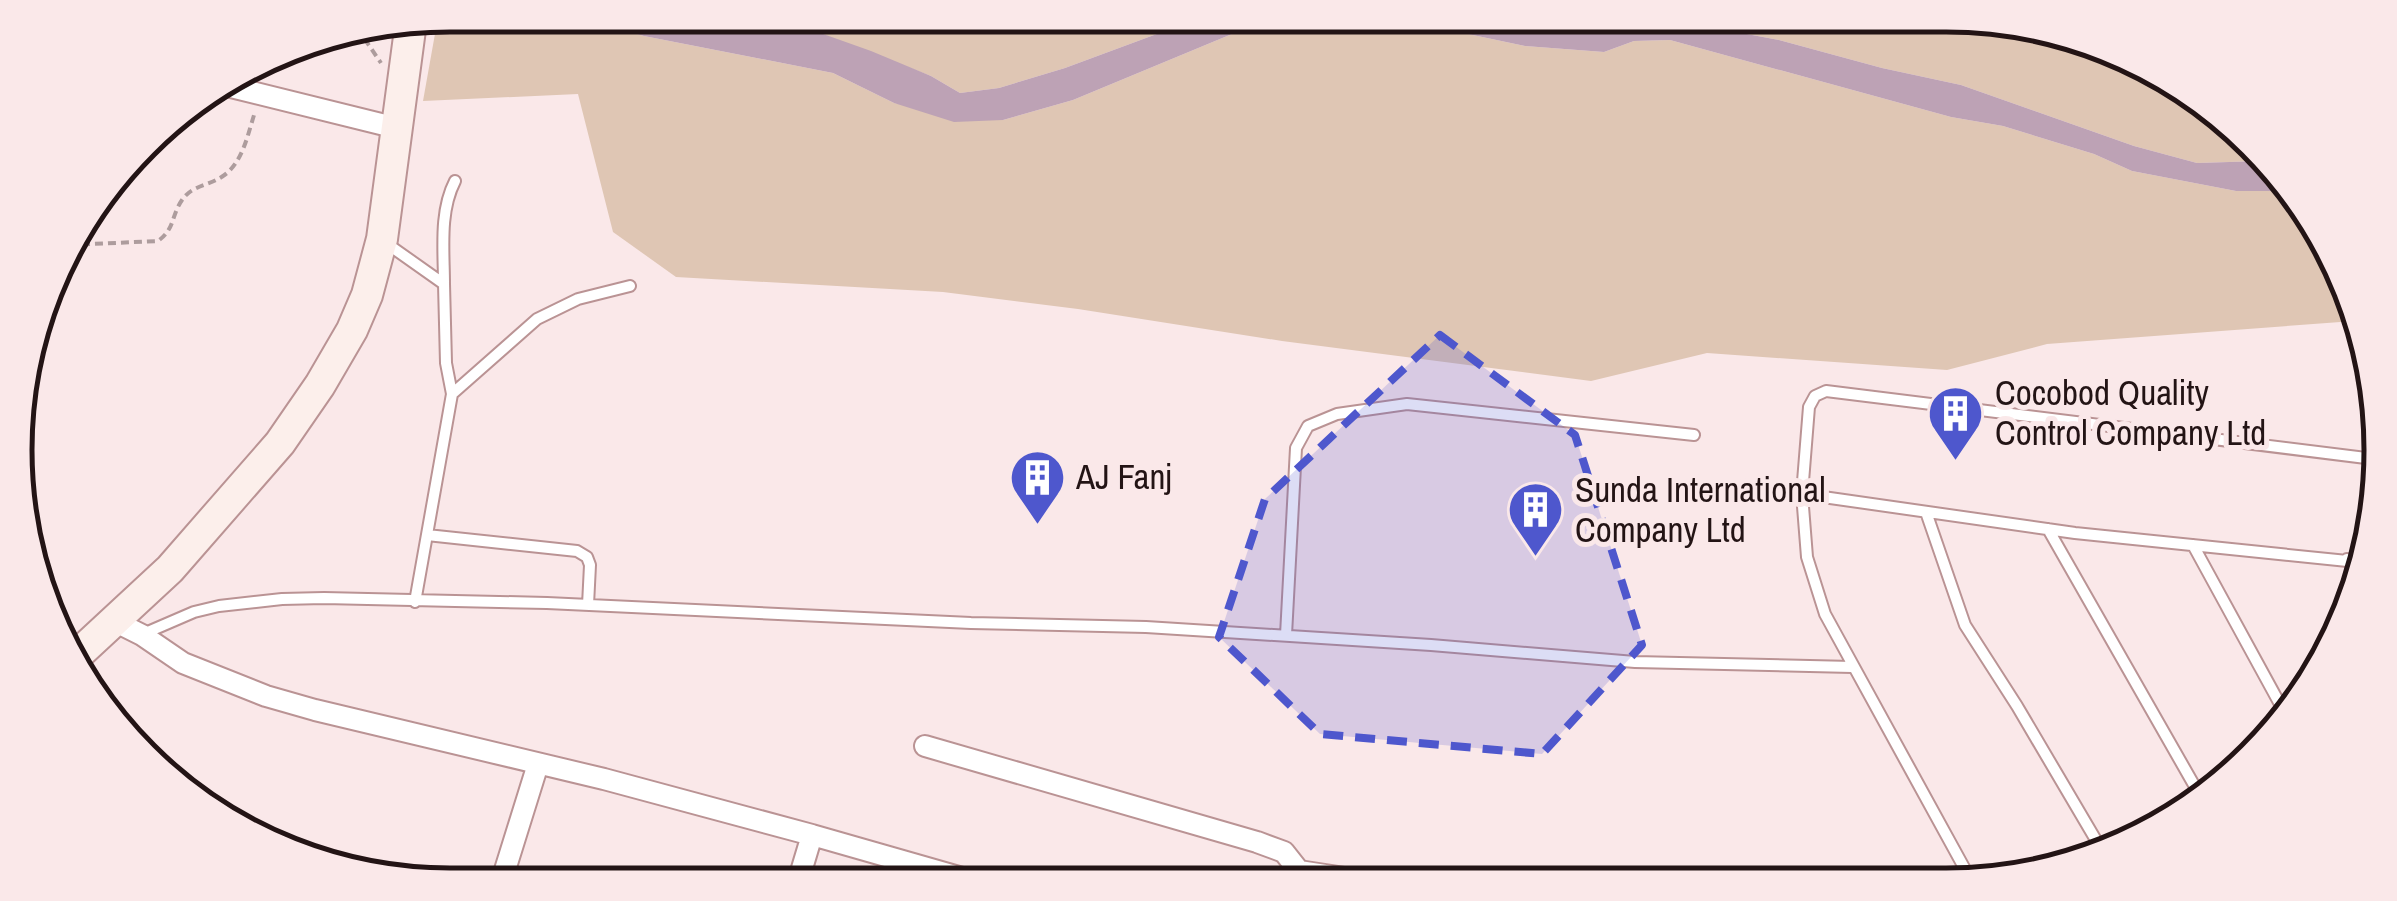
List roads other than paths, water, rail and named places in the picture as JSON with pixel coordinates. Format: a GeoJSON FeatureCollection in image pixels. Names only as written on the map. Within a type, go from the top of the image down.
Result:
{"type":"FeatureCollection","features":[{"type":"Feature","properties":{"kind":"main road"},"geometry":{"type":"LineString","coordinates":[[84,649],[170,568],[290,429],[352,330],[367,295],[382,239],[409,35]]}},
{"type":"Feature","properties":{"kind":"street"},"geometry":{"type":"LineString","coordinates":[[240,89],[398,128]]}},
{"type":"Feature","properties":{"kind":"street"},"geometry":{"type":"LineString","coordinates":[[114,621],[142,634],[183,663],[266,696],[604,778],[928,868]]}},
{"type":"Feature","properties":{"kind":"street"},"geometry":{"type":"LineString","coordinates":[[925,746],[1257,842],[1284,852],[1292,868]]}},
{"type":"Feature","properties":{"kind":"street"},"geometry":{"type":"LineString","coordinates":[[506,868],[538,764]]}},
{"type":"Feature","properties":{"kind":"street"},"geometry":{"type":"LineString","coordinates":[[802,868],[812,835]]}},
{"type":"Feature","properties":{"kind":"lane"},"geometry":{"type":"LineString","coordinates":[[416,602],[452,394],[446,363],[445,212],[455,182]]}},
{"type":"Feature","properties":{"kind":"lane"},"geometry":{"type":"LineString","coordinates":[[382,239],[444,284]]}},
{"type":"Feature","properties":{"kind":"lane"},"geometry":{"type":"LineString","coordinates":[[452,394],[537,319],[578,299],[630,286]]}},
{"type":"Feature","properties":{"kind":"lane"},"geometry":{"type":"LineString","coordinates":[[1964,868],[1825,614],[1807,558],[1802,494],[1809,407],[1815,396],[1826,391],[2364,458]]}},
{"type":"Feature","properties":{"kind":"lane"},"geometry":{"type":"LineString","coordinates":[[1286,635],[1296,448],[1308,426],[1337,414],[1407,404],[1694,434]]}},
{"type":"Feature","properties":{"kind":"lane"},"geometry":{"type":"LineString","coordinates":[[1802,494],[2048,529],[2347,559],[2349,563]]}},
{"type":"Feature","properties":{"kind":"lane"},"geometry":{"type":"LineString","coordinates":[[1926,512],[1966,626],[2096,841]]}},
{"type":"Feature","properties":{"kind":"lane"},"geometry":{"type":"LineString","coordinates":[[2048,529],[2195,786]]}},
{"type":"Feature","properties":{"kind":"lane"},"geometry":{"type":"LineString","coordinates":[[427,535],[577,551],[587,557],[590,565],[588,605]]}},
{"type":"Feature","properties":{"kind":"lane"},"geometry":{"type":"LineString","coordinates":[[2193,546],[2279,703]]}},
{"type":"Feature","properties":{"kind":"lane"},"geometry":{"type":"LineString","coordinates":[[142,634],[194,612],[282,599],[588,605],[971,623],[1146,626],[1635,662],[1852,667]]}},
{"type":"Feature","properties":{"kind":"place","name":"Cocobod Quality Control Company Ltd"},"geometry":{"type":"Point","coordinates":[1956,462]}},
{"type":"Feature","properties":{"kind":"place","name":"AJ Fanj"},"geometry":{"type":"Point","coordinates":[1037,526]}},
{"type":"Feature","properties":{"kind":"place","name":"Sunda International Company Ltd"},"geometry":{"type":"Point","coordinates":[1536,559]}}]}
